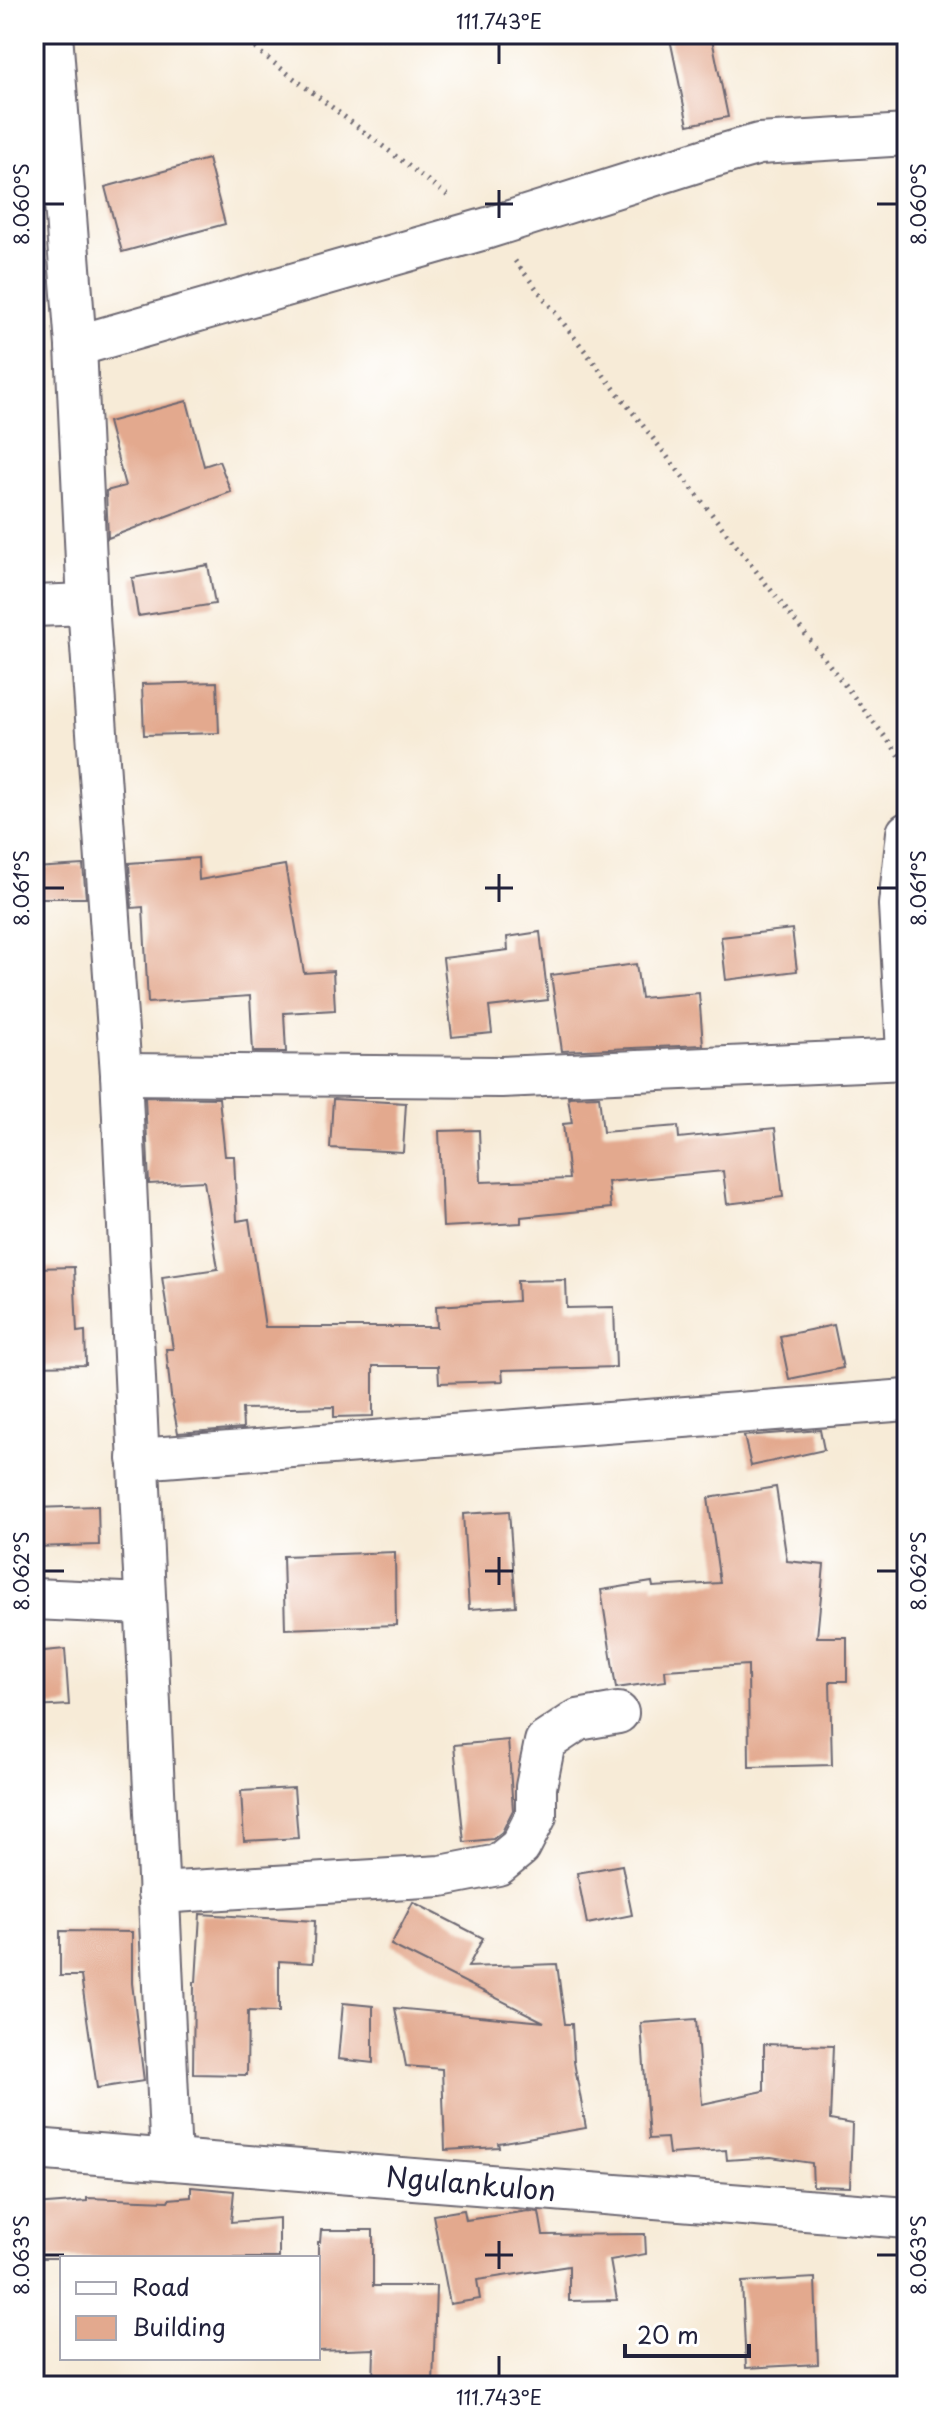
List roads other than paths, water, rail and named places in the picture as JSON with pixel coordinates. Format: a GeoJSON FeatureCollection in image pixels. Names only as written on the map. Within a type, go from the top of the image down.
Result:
{"type":"FeatureCollection","features":[{"type":"Feature","properties":{"kind":"street"},"geometry":{"type":"LineString","coordinates":[[52,34],[46,113],[76,346],[88,604],[121,1074],[171,2160]]}},
{"type":"Feature","properties":{"kind":"street"},"geometry":{"type":"LineString","coordinates":[[76,346],[488,228],[759,144],[907,135]]}},
{"type":"Feature","properties":{"kind":"street"},"geometry":{"type":"LineString","coordinates":[[34,606],[88,604]]}},
{"type":"Feature","properties":{"kind":"street"},"geometry":{"type":"LineString","coordinates":[[907,833],[899,905],[907,1052]]}},
{"type":"Feature","properties":{"kind":"street"},"geometry":{"type":"LineString","coordinates":[[121,1074],[501,1077],[907,1059]]}},
{"type":"Feature","properties":{"kind":"street"},"geometry":{"type":"LineString","coordinates":[[138,1459],[907,1400]]}},
{"type":"Feature","properties":{"kind":"street"},"geometry":{"type":"LineString","coordinates":[[34,1599],[144,1604]]}},
{"type":"Feature","properties":{"kind":"street"},"geometry":{"type":"LineString","coordinates":[[158,1893],[441,1876],[498,1865],[520,1847],[536,1816],[536,1787],[545,1742],[578,1720],[618,1713]]}},
{"type":"Feature","properties":{"kind":"street","name":"Ngulankulon"},"geometry":{"type":"LineString","coordinates":[[34,2149],[907,2218]]}}]}
